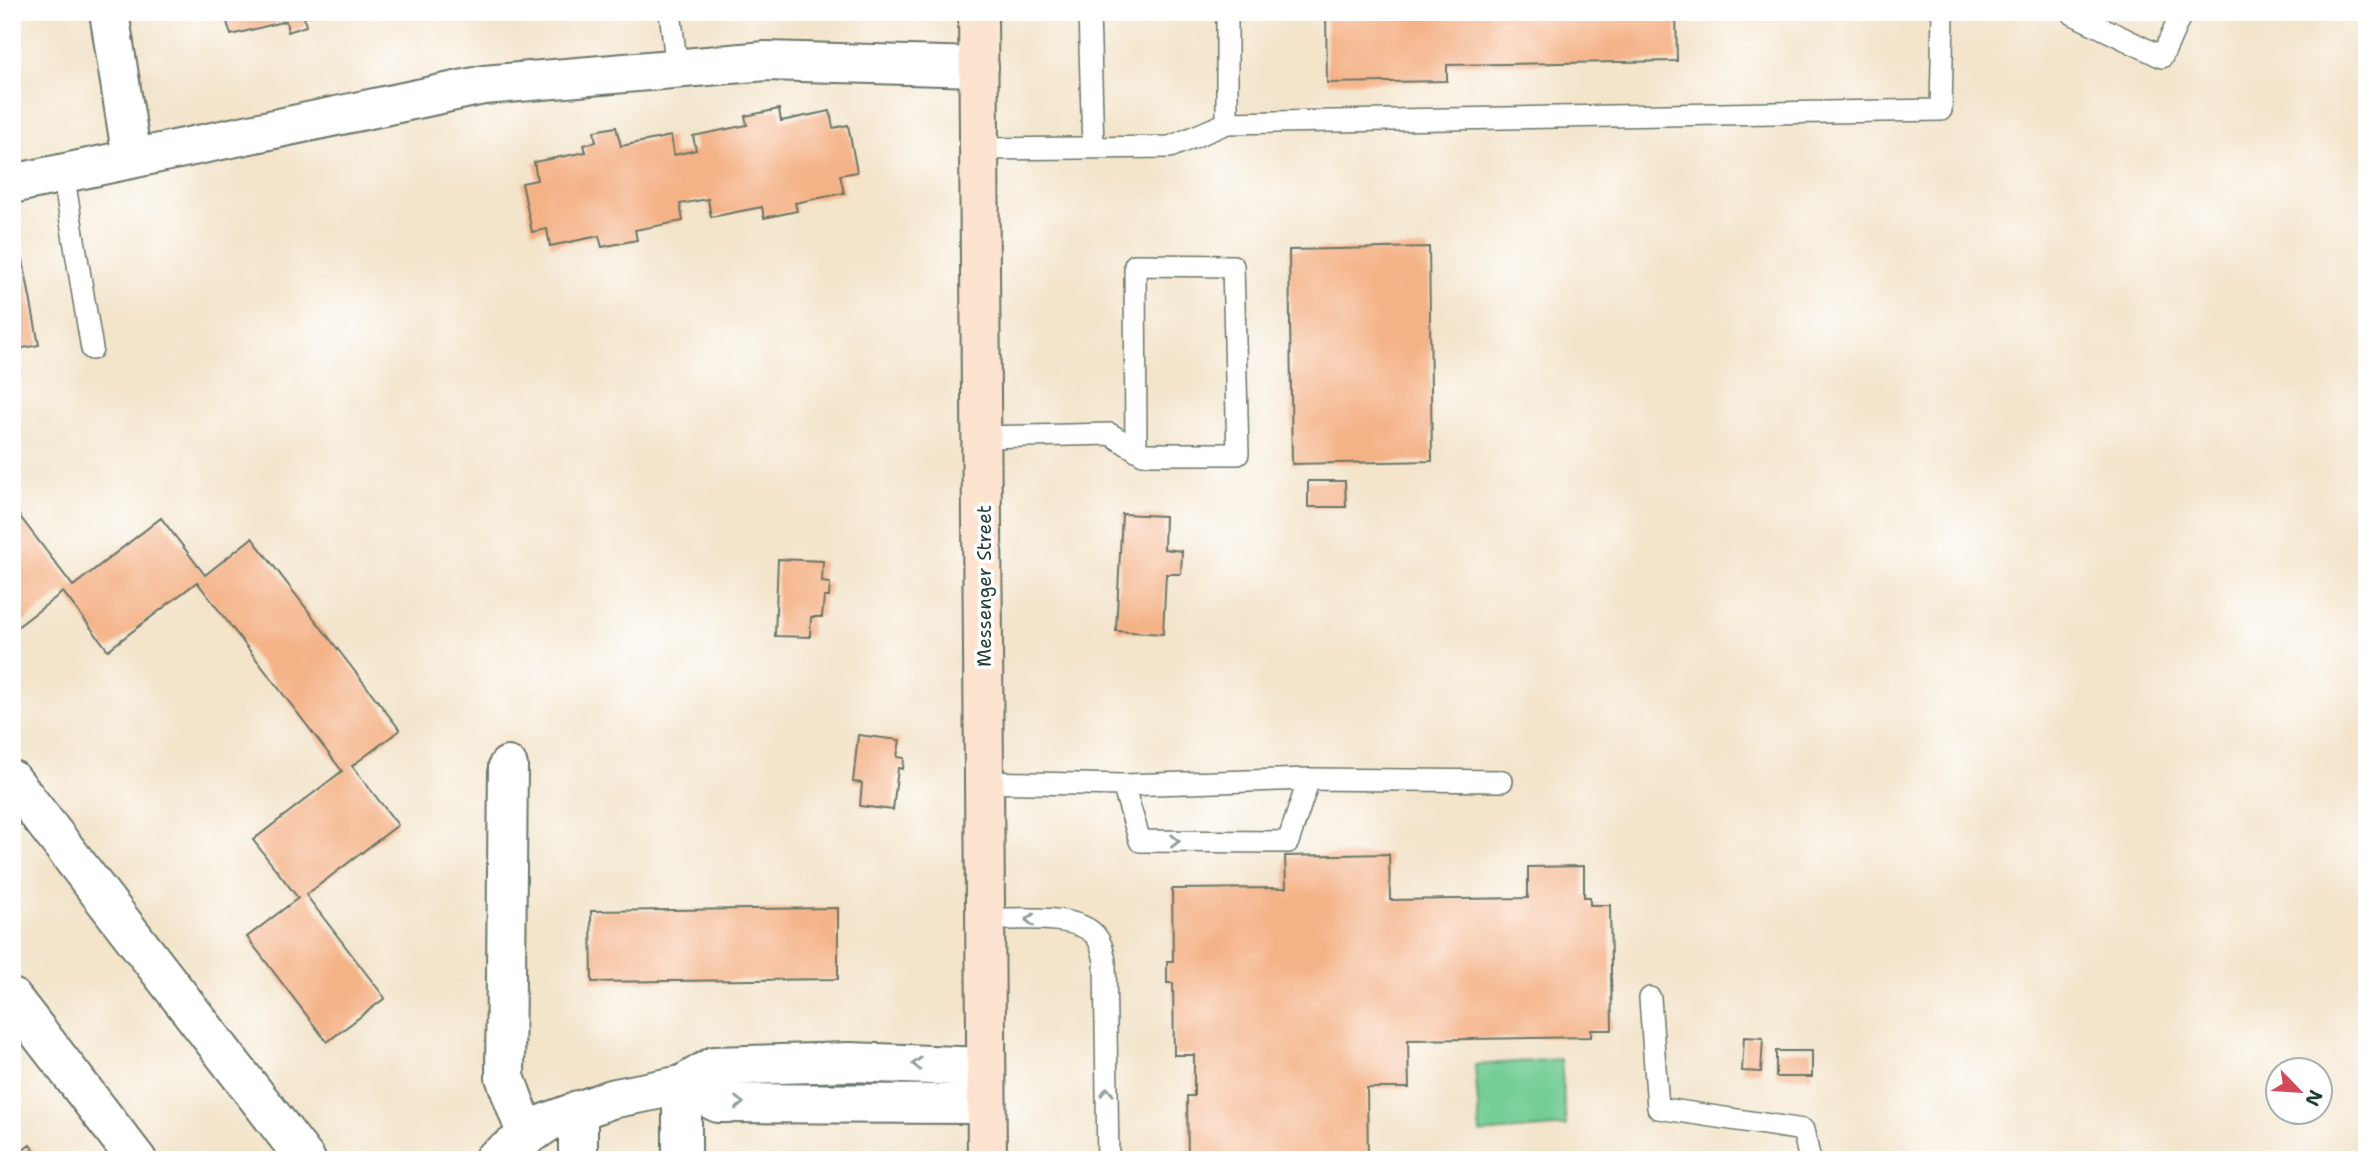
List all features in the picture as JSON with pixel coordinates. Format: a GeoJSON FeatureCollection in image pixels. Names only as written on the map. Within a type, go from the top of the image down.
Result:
{"type":"FeatureCollection","features":[{"type":"Feature","properties":{"kind":"main road","name":"Messenger Street"},"geometry":{"type":"LineString","coordinates":[[978,12],[987,1160]]}},
{"type":"Feature","properties":{"kind":"street"},"geometry":{"type":"LineString","coordinates":[[109,12],[132,159]]}},
{"type":"Feature","properties":{"kind":"street"},"geometry":{"type":"LineString","coordinates":[[12,184],[484,85],[766,61],[979,67]]}},
{"type":"Feature","properties":{"kind":"street"},"geometry":{"type":"LineString","coordinates":[[508,766],[505,1077],[527,1136]]}},
{"type":"Feature","properties":{"kind":"street"},"geometry":{"type":"LineString","coordinates":[[12,780],[306,1160]]}},
{"type":"Feature","properties":{"kind":"street"},"geometry":{"type":"LineString","coordinates":[[12,998],[137,1160]]}},
{"type":"Feature","properties":{"kind":"street"},"geometry":{"type":"LineString","coordinates":[[493,1160],[548,1122],[611,1098],[682,1085],[714,1066],[850,1062],[986,1085]]}},
{"type":"Feature","properties":{"kind":"street"},"geometry":{"type":"LineString","coordinates":[[682,1085],[682,1160]]}},
{"type":"Feature","properties":{"kind":"street"},"geometry":{"type":"LineString","coordinates":[[578,1110],[578,1160]]}},
{"type":"Feature","properties":{"kind":"lane"},"geometry":{"type":"LineString","coordinates":[[670,12],[677,69]]}},
{"type":"Feature","properties":{"kind":"lane"},"geometry":{"type":"LineString","coordinates":[[1089,12],[1093,148]]}},
{"type":"Feature","properties":{"kind":"lane"},"geometry":{"type":"LineString","coordinates":[[1227,12],[1227,123]]}},
{"type":"Feature","properties":{"kind":"lane"},"geometry":{"type":"LineString","coordinates":[[980,149],[1170,147],[1227,123],[1941,110],[1943,12]]}},
{"type":"Feature","properties":{"kind":"lane"},"geometry":{"type":"LineString","coordinates":[[2073,14],[2162,57],[2182,12]]}},
{"type":"Feature","properties":{"kind":"lane"},"geometry":{"type":"LineString","coordinates":[[63,173],[92,349]]}},
{"type":"Feature","properties":{"kind":"lane"},"geometry":{"type":"LineString","coordinates":[[983,437],[1110,434],[1136,450],[1143,454],[1238,454],[1233,266],[1135,265],[1136,450]]}},
{"type":"Feature","properties":{"kind":"lane"},"geometry":{"type":"LineString","coordinates":[[985,782],[1123,785],[1309,779],[1502,781]]}},
{"type":"Feature","properties":{"kind":"lane"},"geometry":{"type":"LineString","coordinates":[[1123,785],[1140,841],[1288,842],[1309,779]]}},
{"type":"Feature","properties":{"kind":"lane"},"geometry":{"type":"LineString","coordinates":[[986,919],[1070,922],[1093,933],[1102,947],[1105,961],[1108,1160]]}},
{"type":"Feature","properties":{"kind":"lane"},"geometry":{"type":"LineString","coordinates":[[1650,998],[1658,1108],[1803,1130],[1810,1160]]}},
{"type":"Feature","properties":{"kind":"green space"},"geometry":{"type":"Polygon","coordinates":[[[1561,1059],[1566,1126],[1480,1133],[1475,1065],[1561,1059]]]}},
{"type":"Feature","properties":{"kind":"building"},"geometry":{"type":"Polygon","coordinates":[[[224,12],[317,13],[304,17],[306,26],[288,32],[286,21],[231,35],[224,12]]]}},
{"type":"Feature","properties":{"kind":"building"},"geometry":{"type":"Polygon","coordinates":[[[1326,12],[1676,12],[1677,61],[1447,65],[1447,81],[1327,83],[1326,12]]]}},
{"type":"Feature","properties":{"kind":"building"},"geometry":{"type":"Polygon","coordinates":[[[779,109],[781,121],[830,111],[833,128],[848,125],[857,172],[840,175],[844,193],[795,203],[797,211],[764,218],[762,207],[711,217],[708,199],[680,204],[683,221],[635,230],[637,240],[602,247],[599,236],[550,246],[547,229],[532,232],[522,183],[537,180],[534,162],[586,152],[584,145],[596,142],[594,131],[616,127],[621,146],[671,136],[674,155],[696,150],[693,136],[747,125],[745,116],[779,109]]]}},
{"type":"Feature","properties":{"kind":"building"},"geometry":{"type":"Polygon","coordinates":[[[1429,247],[1432,461],[1292,464],[1289,250],[1429,247]]]}},
{"type":"Feature","properties":{"kind":"building"},"geometry":{"type":"Polygon","coordinates":[[[23,260],[39,345],[12,350],[12,262],[23,260]]]}},
{"type":"Feature","properties":{"kind":"building"},"geometry":{"type":"Polygon","coordinates":[[[1308,481],[1345,481],[1346,507],[1308,507],[1308,481]]]}},
{"type":"Feature","properties":{"kind":"building"},"geometry":{"type":"Polygon","coordinates":[[[12,506],[73,586],[161,518],[205,575],[252,538],[400,730],[352,766],[398,825],[306,895],[385,998],[327,1042],[247,937],[298,898],[253,840],[342,771],[197,582],[108,650],[63,592],[12,631],[12,506]]]}},
{"type":"Feature","properties":{"kind":"building"},"geometry":{"type":"Polygon","coordinates":[[[1122,514],[1165,516],[1164,549],[1182,551],[1181,574],[1166,574],[1163,634],[1116,631],[1122,514]]]}},
{"type":"Feature","properties":{"kind":"building"},"geometry":{"type":"Polygon","coordinates":[[[778,559],[823,561],[822,582],[830,583],[829,597],[824,597],[822,617],[811,617],[810,637],[775,636],[778,559]]]}},
{"type":"Feature","properties":{"kind":"building"},"geometry":{"type":"Polygon","coordinates":[[[858,735],[900,740],[897,757],[904,758],[903,769],[898,768],[893,810],[860,806],[862,783],[853,782],[858,735]]]}},
{"type":"Feature","properties":{"kind":"building"},"geometry":{"type":"Polygon","coordinates":[[[1389,854],[1390,900],[1528,898],[1528,867],[1584,866],[1584,897],[1590,897],[1590,905],[1610,905],[1612,1030],[1591,1030],[1591,1037],[1408,1040],[1409,1088],[1367,1088],[1368,1160],[1188,1160],[1187,1096],[1194,1096],[1194,1055],[1174,1055],[1173,983],[1167,983],[1167,961],[1173,961],[1172,889],[1286,888],[1285,856],[1389,854]]]}},
{"type":"Feature","properties":{"kind":"building"},"geometry":{"type":"Polygon","coordinates":[[[838,908],[838,979],[592,982],[591,911],[838,908]]]}},
{"type":"Feature","properties":{"kind":"building"},"geometry":{"type":"Polygon","coordinates":[[[1744,1037],[1763,1038],[1761,1072],[1742,1071],[1744,1037]]]}},
{"type":"Feature","properties":{"kind":"building"},"geometry":{"type":"Polygon","coordinates":[[[1776,1051],[1812,1051],[1812,1077],[1776,1077],[1776,1051]]]}},
{"type":"Feature","properties":{"kind":"building"},"geometry":{"type":"Polygon","coordinates":[[[30,1145],[41,1160],[12,1160],[12,1158],[30,1145]]]}}]}
